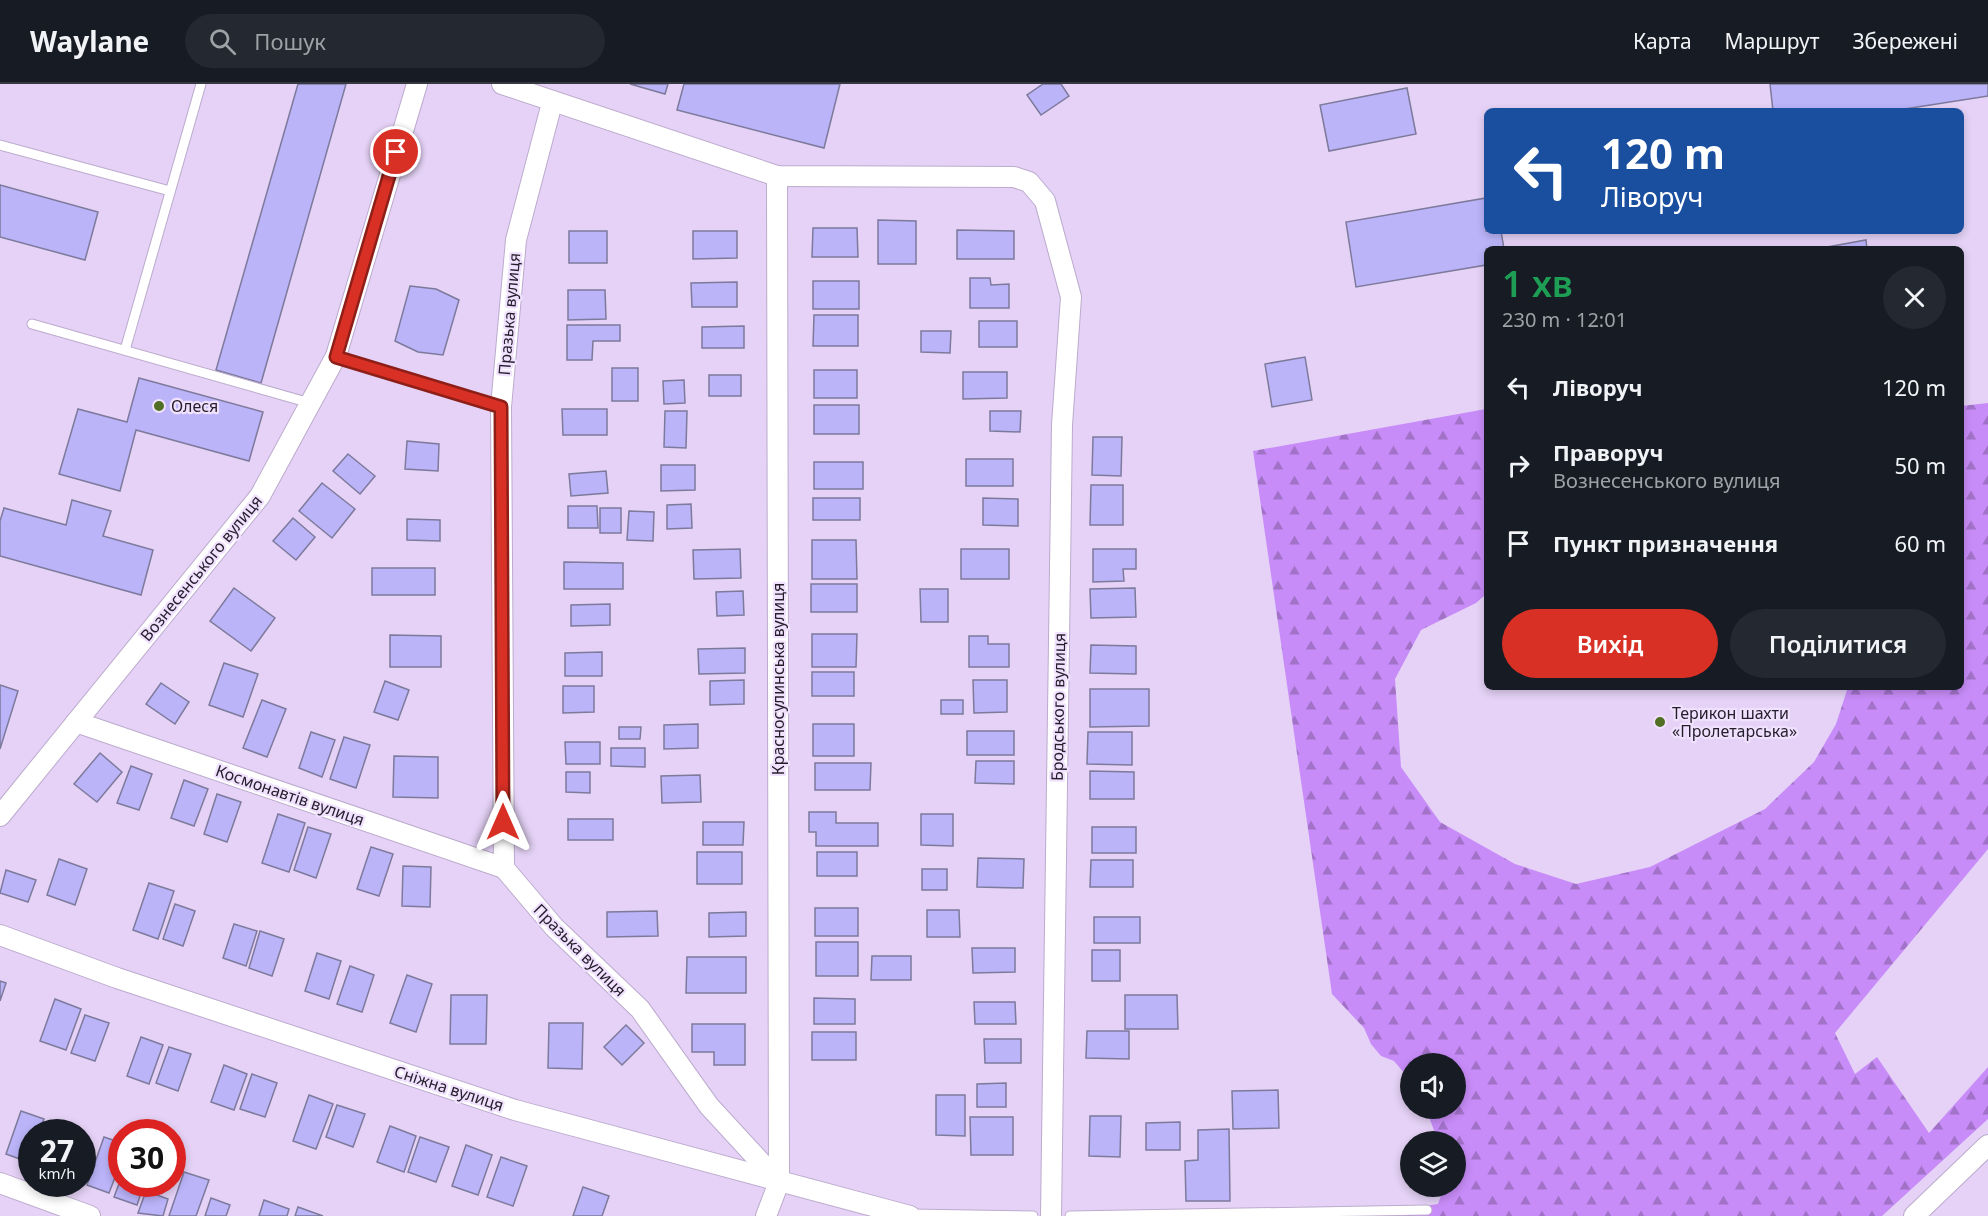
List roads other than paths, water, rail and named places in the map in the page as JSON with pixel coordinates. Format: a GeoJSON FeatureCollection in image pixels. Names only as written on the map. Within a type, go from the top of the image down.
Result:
{"type":"FeatureCollection","features":[{"type":"Feature","properties":{"kind":"street","name":"Вознесенського вулиця"},"geometry":{"type":"LineString","coordinates":[[0,816],[260,496],[336,357],[417,84]]}},
{"type":"Feature","properties":{"kind":"street"},"geometry":{"type":"LineString","coordinates":[[502,84],[552,103],[777,176]]}},
{"type":"Feature","properties":{"kind":"street","name":"Празька вулиця"},"geometry":{"type":"LineString","coordinates":[[552,103],[516,240],[501,407],[504,868],[554,927],[640,1009],[709,1106],[779,1182]]}},
{"type":"Feature","properties":{"kind":"street","name":"Бродського вулиця"},"geometry":{"type":"LineString","coordinates":[[777,176],[1014,177],[1029,182],[1045,201],[1071,297],[1062,425],[1051,1216]]}},
{"type":"Feature","properties":{"kind":"street","name":"Красносулинська вулиця"},"geometry":{"type":"LineString","coordinates":[[777,176],[779,1182]]}},
{"type":"Feature","properties":{"kind":"street","name":"Космонавтів вулиця"},"geometry":{"type":"LineString","coordinates":[[76,722],[504,868]]}},
{"type":"Feature","properties":{"kind":"street","name":"Сніжна вулиця"},"geometry":{"type":"LineString","coordinates":[[0,935],[117,978],[515,1110],[908,1215]]}},
{"type":"Feature","properties":{"kind":"street"},"geometry":{"type":"LineString","coordinates":[[1914,1216],[1988,1145]]}},
{"type":"Feature","properties":{"kind":"street"},"geometry":{"type":"LineString","coordinates":[[766,1216],[779,1182]]}},
{"type":"Feature","properties":{"kind":"street"},"geometry":{"type":"LineString","coordinates":[[0,1184],[90,1216]]}},
{"type":"Feature","properties":{"kind":"lane"},"geometry":{"type":"LineString","coordinates":[[125,350],[201,84]]}},
{"type":"Feature","properties":{"kind":"lane"},"geometry":{"type":"LineString","coordinates":[[0,145],[170,191]]}},
{"type":"Feature","properties":{"kind":"lane"},"geometry":{"type":"LineString","coordinates":[[32,324],[310,403]]}},
{"type":"Feature","properties":{"kind":"lane"},"geometry":{"type":"LineString","coordinates":[[336,357],[501,407]]}},
{"type":"Feature","properties":{"kind":"lane"},"geometry":{"type":"LineString","coordinates":[[1070,1216],[1427,1210]]}},
{"type":"Feature","properties":{"kind":"lane","name":"Сніжна вулиця"},"geometry":{"type":"LineString","coordinates":[[908,1215],[1033,1216]]}},
{"type":"Feature","properties":{"kind":"place","name":"Олеся"},"geometry":{"type":"Point","coordinates":[159,406]}},
{"type":"Feature","properties":{"kind":"place","name":"Терикон шахти «Пролетарська»"},"geometry":{"type":"Point","coordinates":[1660,722]}}]}
